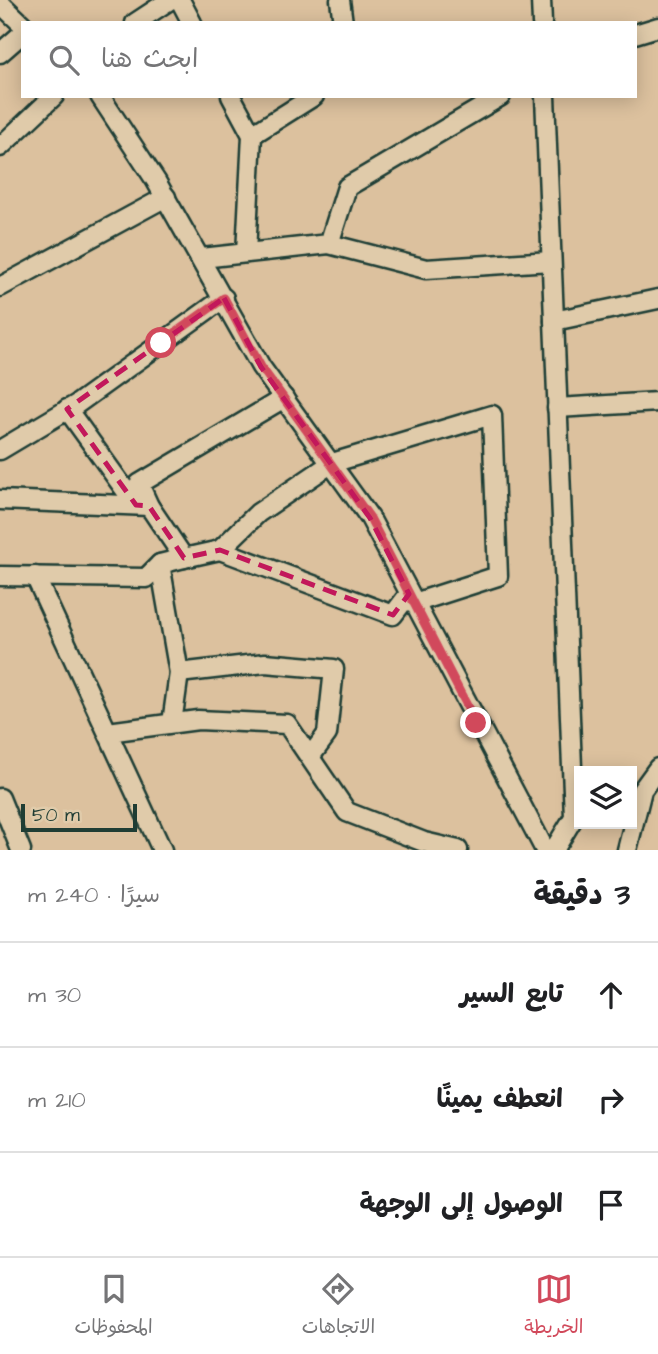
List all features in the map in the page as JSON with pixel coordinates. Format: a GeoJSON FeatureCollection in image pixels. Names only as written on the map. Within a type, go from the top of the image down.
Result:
{"type":"FeatureCollection","features":[{"type":"Feature","properties":{"kind":"street"},"geometry":{"type":"LineString","coordinates":[[138,21],[170,0]]}},
{"type":"Feature","properties":{"kind":"street"},"geometry":{"type":"LineString","coordinates":[[180,0],[191,21]]}},
{"type":"Feature","properties":{"kind":"street"},"geometry":{"type":"LineString","coordinates":[[340,0],[343,21]]}},
{"type":"Feature","properties":{"kind":"street"},"geometry":{"type":"LineString","coordinates":[[541,0],[541,21]]}},
{"type":"Feature","properties":{"kind":"street"},"geometry":{"type":"LineString","coordinates":[[0,3],[21,23]]}},
{"type":"Feature","properties":{"kind":"street"},"geometry":{"type":"LineString","coordinates":[[637,33],[658,27]]}},
{"type":"Feature","properties":{"kind":"street"},"geometry":{"type":"LineString","coordinates":[[0,53],[21,35]]}},
{"type":"Feature","properties":{"kind":"street"},"geometry":{"type":"LineString","coordinates":[[0,147],[52,98]]}},
{"type":"Feature","properties":{"kind":"street"},"geometry":{"type":"LineString","coordinates":[[101,98],[166,197],[261,367],[370,518],[545,850]]}},
{"type":"Feature","properties":{"kind":"street"},"geometry":{"type":"LineString","coordinates":[[232,98],[251,135],[246,253]]}},
{"type":"Feature","properties":{"kind":"street"},"geometry":{"type":"LineString","coordinates":[[251,135],[311,98]]}},
{"type":"Feature","properties":{"kind":"street"},"geometry":{"type":"LineString","coordinates":[[329,244],[347,187],[498,98]]}},
{"type":"Feature","properties":{"kind":"street"},"geometry":{"type":"LineString","coordinates":[[545,98],[574,817],[555,850]]}},
{"type":"Feature","properties":{"kind":"street"},"geometry":{"type":"LineString","coordinates":[[0,287],[166,197]]}},
{"type":"Feature","properties":{"kind":"street"},"geometry":{"type":"LineString","coordinates":[[202,258],[329,244],[426,269],[551,261]]}},
{"type":"Feature","properties":{"kind":"street"},"geometry":{"type":"LineString","coordinates":[[0,450],[67,409],[224,298]]}},
{"type":"Feature","properties":{"kind":"street"},"geometry":{"type":"LineString","coordinates":[[554,321],[658,299]]}},
{"type":"Feature","properties":{"kind":"street"},"geometry":{"type":"LineString","coordinates":[[142,506],[138,484],[285,398]]}},
{"type":"Feature","properties":{"kind":"street"},"geometry":{"type":"LineString","coordinates":[[557,408],[658,402]]}},
{"type":"Feature","properties":{"kind":"street"},"geometry":{"type":"LineString","coordinates":[[67,409],[184,558]]}},
{"type":"Feature","properties":{"kind":"street"},"geometry":{"type":"LineString","coordinates":[[0,576],[146,579],[160,564],[220,550],[258,513],[332,463],[492,415],[498,576],[411,598],[393,615],[220,550]]}},
{"type":"Feature","properties":{"kind":"street"},"geometry":{"type":"LineString","coordinates":[[0,500],[142,506]]}},
{"type":"Feature","properties":{"kind":"street"},"geometry":{"type":"LineString","coordinates":[[160,564],[179,673],[172,723]]}},
{"type":"Feature","properties":{"kind":"street"},"geometry":{"type":"LineString","coordinates":[[35,576],[162,850]]}},
{"type":"Feature","properties":{"kind":"street"},"geometry":{"type":"LineString","coordinates":[[179,673],[265,663],[334,669],[327,734],[310,757]]}},
{"type":"Feature","properties":{"kind":"street"},"geometry":{"type":"LineString","coordinates":[[108,732],[198,720],[287,724],[347,812],[424,842],[458,850]]}},
{"type":"Feature","properties":{"kind":"street"},"geometry":{"type":"LineString","coordinates":[[627,850],[642,790],[656,773]]}},
{"type":"Feature","properties":{"kind":"street"},"geometry":{"type":"LineString","coordinates":[[0,798],[4,819],[21,850]]}},
{"type":"Feature","properties":{"kind":"highlighted area"},"geometry":{"type":"Polygon","coordinates":[[[224,298],[261,367],[370,518],[409,594],[393,615],[220,550],[184,558],[149,506],[136,505],[67,409],[224,298]]]}},
{"type":"Feature","properties":{"kind":"route"},"geometry":{"type":"LineString","coordinates":[[161,343],[224,298],[261,367],[370,518],[476,723]]}}]}
